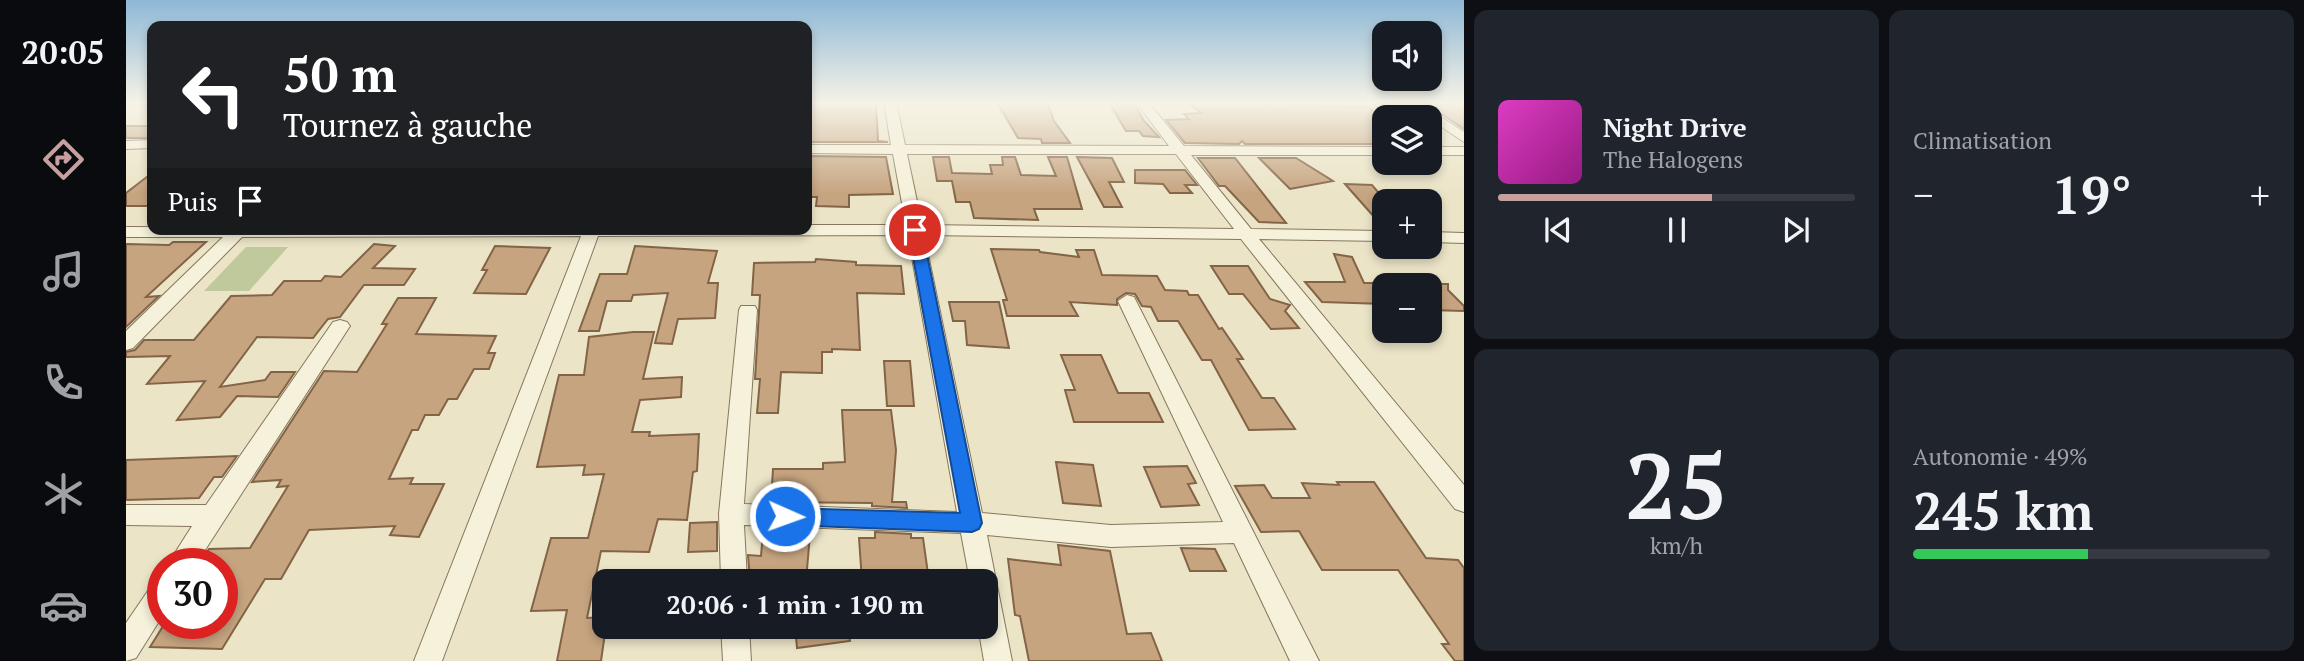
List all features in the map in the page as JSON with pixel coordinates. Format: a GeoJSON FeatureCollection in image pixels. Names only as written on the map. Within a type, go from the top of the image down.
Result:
{"type":"FeatureCollection","features":[{"type":"Feature","properties":{"kind":"street"},"geometry":{"type":"LineString","coordinates":[[896,133],[981,569]]}},
{"type":"Feature","properties":{"kind":"street"},"geometry":{"type":"LineString","coordinates":[[1167,133],[1464,502]]}},
{"type":"Feature","properties":{"kind":"street"},"geometry":{"type":"LineString","coordinates":[[126,145],[147,144]]}},
{"type":"Feature","properties":{"kind":"street"},"geometry":{"type":"LineString","coordinates":[[812,149],[1372,150]]}},
{"type":"Feature","properties":{"kind":"street"},"geometry":{"type":"LineString","coordinates":[[1442,151],[1464,151]]}},
{"type":"Feature","properties":{"kind":"street"},"geometry":{"type":"LineString","coordinates":[[812,230],[1372,236]]}},
{"type":"Feature","properties":{"kind":"street"},"geometry":{"type":"LineString","coordinates":[[126,232],[147,232]]}},
{"type":"Feature","properties":{"kind":"street"},"geometry":{"type":"LineString","coordinates":[[126,343],[233,235]]}},
{"type":"Feature","properties":{"kind":"street"},"geometry":{"type":"LineString","coordinates":[[428,661],[590,235]]}},
{"type":"Feature","properties":{"kind":"street"},"geometry":{"type":"LineString","coordinates":[[1442,237],[1464,238]]}},
{"type":"Feature","properties":{"kind":"street"},"geometry":{"type":"LineString","coordinates":[[1442,240],[1464,255]]}},
{"type":"Feature","properties":{"kind":"street"},"geometry":{"type":"LineString","coordinates":[[1127,301],[1305,661]]}},
{"type":"Feature","properties":{"kind":"street"},"geometry":{"type":"LineString","coordinates":[[733,569],[731,514],[748,310]]}},
{"type":"Feature","properties":{"kind":"street"},"geometry":{"type":"LineString","coordinates":[[191,548],[340,326]]}},
{"type":"Feature","properties":{"kind":"street"},"geometry":{"type":"LineString","coordinates":[[731,514],[972,523],[1111,536],[1241,532]]}},
{"type":"Feature","properties":{"kind":"street"},"geometry":{"type":"LineString","coordinates":[[126,515],[212,516]]}},
{"type":"Feature","properties":{"kind":"street"},"geometry":{"type":"LineString","coordinates":[[126,648],[147,616]]}},
{"type":"Feature","properties":{"kind":"street"},"geometry":{"type":"LineString","coordinates":[[736,639],[737,661]]}},
{"type":"Feature","properties":{"kind":"street"},"geometry":{"type":"LineString","coordinates":[[994,639],[998,661]]}},
{"type":"Feature","properties":{"kind":"green space"},"geometry":{"type":"Polygon","coordinates":[[[246,247],[288,247],[249,291],[204,291],[246,247]]]}},
{"type":"Feature","properties":{"kind":"building"},"geometry":{"type":"Polygon","coordinates":[[[126,133],[147,133],[147,138],[126,138],[126,133]]]}},
{"type":"Feature","properties":{"kind":"building"},"geometry":{"type":"Polygon","coordinates":[[[812,133],[878,133],[878,141],[888,142],[812,142],[812,133]]]}},
{"type":"Feature","properties":{"kind":"building"},"geometry":{"type":"Polygon","coordinates":[[[1015,133],[1063,133],[1070,143],[1042,143],[1041,139],[1018,138],[1015,133]]]}},
{"type":"Feature","properties":{"kind":"building"},"geometry":{"type":"Polygon","coordinates":[[[1140,133],[1155,133],[1159,137],[1143,136],[1140,133]]]}},
{"type":"Feature","properties":{"kind":"building"},"geometry":{"type":"Polygon","coordinates":[[[1177,133],[1372,133],[1372,144],[1245,144],[1242,141],[1239,144],[1185,143],[1177,133]]]}},
{"type":"Feature","properties":{"kind":"building"},"geometry":{"type":"Polygon","coordinates":[[[812,156],[886,157],[893,194],[849,195],[849,207],[816,206],[817,197],[812,197],[812,156]]]}},
{"type":"Feature","properties":{"kind":"building"},"geometry":{"type":"Polygon","coordinates":[[[933,157],[949,157],[952,173],[992,174],[990,165],[1003,165],[1002,157],[1015,157],[1021,175],[1056,176],[1048,157],[1067,157],[1082,209],[1034,209],[1038,220],[974,218],[970,202],[956,202],[952,181],[937,181],[933,157]]]}},
{"type":"Feature","properties":{"kind":"building"},"geometry":{"type":"Polygon","coordinates":[[[1077,157],[1112,158],[1124,182],[1109,182],[1122,207],[1104,207],[1077,157]]]}},
{"type":"Feature","properties":{"kind":"building"},"geometry":{"type":"Polygon","coordinates":[[[1198,158],[1235,158],[1286,223],[1259,222],[1225,186],[1219,186],[1198,158]]]}},
{"type":"Feature","properties":{"kind":"building"},"geometry":{"type":"Polygon","coordinates":[[[1259,158],[1296,158],[1333,181],[1290,189],[1259,158]]]}},
{"type":"Feature","properties":{"kind":"building"},"geometry":{"type":"Polygon","coordinates":[[[1135,170],[1185,170],[1197,185],[1185,185],[1192,193],[1170,193],[1163,184],[1135,183],[1135,170]]]}},
{"type":"Feature","properties":{"kind":"building"},"geometry":{"type":"Polygon","coordinates":[[[147,177],[147,206],[126,206],[126,193],[147,177]]]}},
{"type":"Feature","properties":{"kind":"building"},"geometry":{"type":"Polygon","coordinates":[[[1345,184],[1372,185],[1375,189],[1372,189],[1372,214],[1345,184]]]}},
{"type":"Feature","properties":{"kind":"building"},"geometry":{"type":"Polygon","coordinates":[[[173,242],[206,242],[146,297],[159,296],[126,327],[126,244],[169,245],[173,242]]]}},
{"type":"Feature","properties":{"kind":"building"},"geometry":{"type":"Polygon","coordinates":[[[374,244],[395,246],[373,268],[415,269],[404,285],[364,285],[340,317],[328,319],[313,338],[257,337],[220,387],[265,380],[271,372],[295,372],[278,397],[237,396],[220,417],[177,420],[205,381],[147,384],[170,356],[126,357],[126,352],[135,350],[144,340],[194,340],[231,296],[272,295],[284,281],[321,281],[325,276],[341,277],[374,244]]]}},
{"type":"Feature","properties":{"kind":"building"},"geometry":{"type":"Polygon","coordinates":[[[495,246],[550,248],[526,294],[474,293],[487,270],[482,270],[495,246]]]}},
{"type":"Feature","properties":{"kind":"building"},"geometry":{"type":"Polygon","coordinates":[[[635,246],[717,251],[708,283],[718,283],[715,318],[678,319],[672,344],[655,343],[668,293],[633,295],[631,301],[607,301],[599,331],[579,331],[600,274],[627,274],[635,246]]]}},
{"type":"Feature","properties":{"kind":"building"},"geometry":{"type":"Polygon","coordinates":[[[991,249],[1039,250],[1079,257],[1076,250],[1094,250],[1102,275],[1157,276],[1165,290],[1187,291],[1189,295],[1198,295],[1219,329],[1222,328],[1243,359],[1237,359],[1262,398],[1274,398],[1295,429],[1249,430],[1211,360],[1202,360],[1178,321],[1158,321],[1151,307],[1142,306],[1135,294],[1126,293],[1117,299],[1117,305],[1070,302],[1078,316],[1007,316],[1003,300],[1007,300],[991,249]]]}},
{"type":"Feature","properties":{"kind":"building"},"geometry":{"type":"Polygon","coordinates":[[[1334,254],[1352,257],[1364,283],[1372,283],[1372,304],[1322,302],[1305,282],[1345,282],[1334,254]]]}},
{"type":"Feature","properties":{"kind":"building"},"geometry":{"type":"Polygon","coordinates":[[[816,259],[856,262],[856,265],[901,266],[904,294],[857,293],[860,350],[832,349],[832,352],[822,352],[822,373],[781,372],[778,413],[757,413],[760,379],[755,379],[760,295],[752,295],[754,263],[815,262],[816,259]]]}},
{"type":"Feature","properties":{"kind":"building"},"geometry":{"type":"Polygon","coordinates":[[[1211,266],[1248,266],[1270,299],[1290,305],[1285,311],[1299,328],[1271,329],[1243,294],[1229,294],[1211,266]]]}},
{"type":"Feature","properties":{"kind":"building"},"geometry":{"type":"Polygon","coordinates":[[[1442,284],[1448,284],[1448,290],[1464,306],[1464,311],[1442,310],[1442,284]]]}},
{"type":"Feature","properties":{"kind":"building"},"geometry":{"type":"Polygon","coordinates":[[[398,298],[436,298],[416,334],[496,336],[488,353],[495,353],[489,369],[474,369],[457,399],[448,399],[439,415],[425,415],[418,430],[412,430],[389,479],[413,478],[410,484],[444,484],[419,537],[390,535],[395,526],[309,530],[281,579],[265,579],[238,623],[238,548],[250,548],[288,486],[277,487],[281,480],[252,482],[324,371],[357,372],[387,324],[382,324],[398,298]]]}},
{"type":"Feature","properties":{"kind":"building"},"geometry":{"type":"Polygon","coordinates":[[[949,302],[999,302],[1009,348],[967,345],[965,321],[953,321],[949,302]]]}},
{"type":"Feature","properties":{"kind":"building"},"geometry":{"type":"Polygon","coordinates":[[[654,332],[643,379],[682,377],[681,397],[640,400],[632,432],[650,432],[649,436],[699,434],[697,471],[693,472],[687,520],[658,519],[649,552],[601,551],[597,569],[592,569],[592,594],[587,618],[592,618],[592,639],[604,639],[601,661],[557,661],[567,610],[531,611],[551,538],[588,538],[604,474],[583,475],[585,465],[537,467],[559,375],[584,375],[589,337],[654,332]]]}},
{"type":"Feature","properties":{"kind":"building"},"geometry":{"type":"Polygon","coordinates":[[[1061,355],[1101,355],[1118,393],[1149,393],[1163,422],[1074,422],[1065,390],[1075,390],[1061,355]]]}},
{"type":"Feature","properties":{"kind":"building"},"geometry":{"type":"Polygon","coordinates":[[[884,361],[910,361],[914,406],[887,406],[884,361]]]}},
{"type":"Feature","properties":{"kind":"building"},"geometry":{"type":"Polygon","coordinates":[[[842,410],[891,410],[896,450],[892,502],[906,502],[907,508],[872,506],[872,503],[771,502],[773,469],[823,469],[823,463],[845,462],[842,410]]]}},
{"type":"Feature","properties":{"kind":"building"},"geometry":{"type":"Polygon","coordinates":[[[237,456],[222,477],[214,477],[199,498],[126,500],[126,460],[237,456]]]}},
{"type":"Feature","properties":{"kind":"building"},"geometry":{"type":"Polygon","coordinates":[[[1056,462],[1093,465],[1101,506],[1063,503],[1056,462]]]}},
{"type":"Feature","properties":{"kind":"building"},"geometry":{"type":"Polygon","coordinates":[[[1187,466],[1196,483],[1188,484],[1199,505],[1161,507],[1144,467],[1187,466]]]}},
{"type":"Feature","properties":{"kind":"building"},"geometry":{"type":"Polygon","coordinates":[[[1337,482],[1374,482],[1426,558],[1458,560],[1464,568],[1464,661],[1455,661],[1442,644],[1449,644],[1398,570],[1322,570],[1299,531],[1261,532],[1235,486],[1264,485],[1272,498],[1310,498],[1302,483],[1339,485],[1337,482]]]}},
{"type":"Feature","properties":{"kind":"building"},"geometry":{"type":"Polygon","coordinates":[[[717,522],[717,551],[688,552],[690,523],[717,522]]]}},
{"type":"Feature","properties":{"kind":"building"},"geometry":{"type":"Polygon","coordinates":[[[770,529],[803,530],[803,533],[810,534],[807,569],[749,569],[748,555],[761,556],[763,532],[770,532],[770,529]]]}},
{"type":"Feature","properties":{"kind":"building"},"geometry":{"type":"Polygon","coordinates":[[[875,532],[911,534],[911,538],[923,538],[927,569],[861,569],[859,538],[875,538],[875,532]]]}},
{"type":"Feature","properties":{"kind":"building"},"geometry":{"type":"Polygon","coordinates":[[[1058,545],[1110,551],[1127,634],[1151,633],[1162,661],[1029,661],[1020,616],[1015,615],[1008,559],[1061,565],[1058,545]]]}},
{"type":"Feature","properties":{"kind":"building"},"geometry":{"type":"Polygon","coordinates":[[[1181,548],[1215,549],[1226,571],[1190,571],[1181,548]]]}},
{"type":"Feature","properties":{"kind":"building"},"geometry":{"type":"Polygon","coordinates":[[[155,639],[228,639],[222,649],[150,647],[155,639]]]}},
{"type":"Feature","properties":{"kind":"building"},"geometry":{"type":"Polygon","coordinates":[[[796,639],[850,639],[850,641],[797,648],[796,639]]]}},
{"type":"Feature","properties":{"kind":"route"},"geometry":{"type":"LineString","coordinates":[[785,516],[972,523],[915,230]]}}]}
